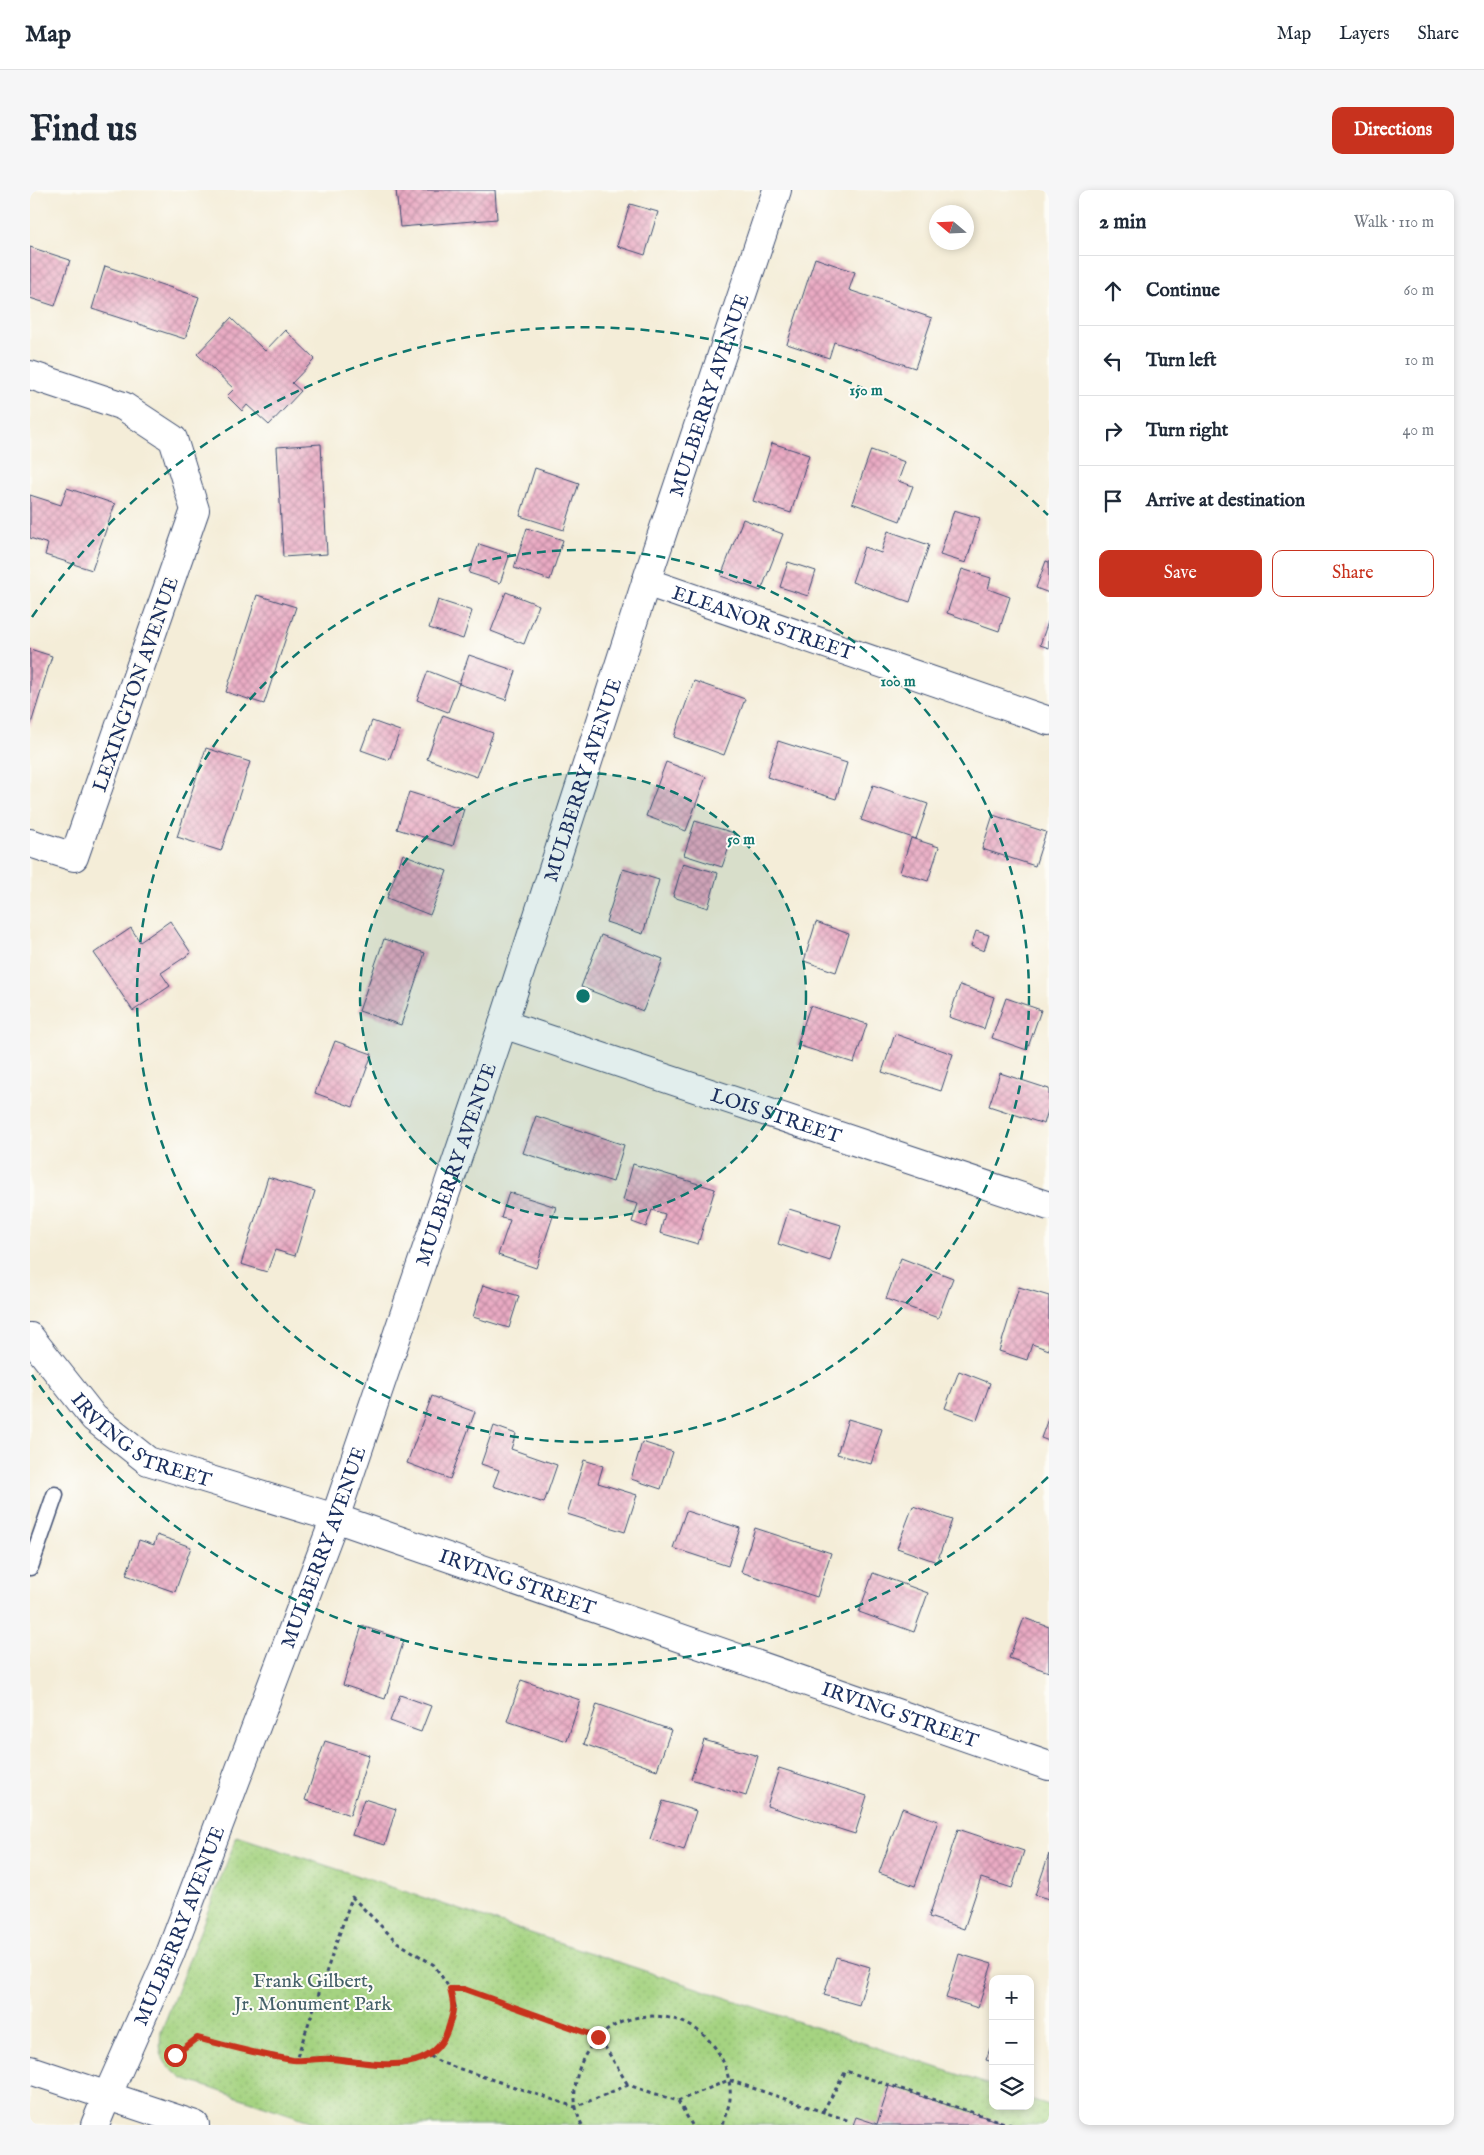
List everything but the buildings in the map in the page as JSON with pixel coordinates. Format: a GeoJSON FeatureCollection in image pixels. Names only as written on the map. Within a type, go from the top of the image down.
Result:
{"type":"FeatureCollection","features":[{"type":"Feature","properties":{"kind":"street","name":"MULBERRY AVENUE"},"geometry":{"type":"LineString","coordinates":[[95,2125],[170,1954],[335,1518],[503,1024],[646,582],[778,190]]}},
{"type":"Feature","properties":{"kind":"street","name":"LEXINGTON AVENUE"},"geometry":{"type":"LineString","coordinates":[[30,375],[123,406],[173,439],[195,510],[74,857],[30,843]]}},
{"type":"Feature","properties":{"kind":"street","name":"ELEANOR STREET"},"geometry":{"type":"LineString","coordinates":[[646,582],[1049,721]]}},
{"type":"Feature","properties":{"kind":"street","name":"LOIS STREET"},"geometry":{"type":"LineString","coordinates":[[503,1024],[1049,1206]]}},
{"type":"Feature","properties":{"kind":"street","name":"IRVING STREET"},"geometry":{"type":"LineString","coordinates":[[30,1337],[94,1418],[148,1461],[335,1518],[1049,1766]]}},
{"type":"Feature","properties":{"kind":"street"},"geometry":{"type":"LineString","coordinates":[[30,2070],[194,2125]]}},
{"type":"Feature","properties":{"kind":"lane"},"geometry":{"type":"LineString","coordinates":[[30,1568],[55,1495]]}},
{"type":"Feature","properties":{"kind":"path"},"geometry":{"type":"LineString","coordinates":[[175,2055],[197,2038],[256,2053],[296,2060],[329,2058],[378,2064],[406,2064],[430,2056],[445,2037],[455,2007],[450,1989],[434,1965],[397,1942],[352,1898],[296,2060]]}},
{"type":"Feature","properties":{"kind":"path"},"geometry":{"type":"LineString","coordinates":[[450,1989],[464,1989],[598,2037],[628,2085],[678,2102],[692,2125]]}},
{"type":"Feature","properties":{"kind":"path"},"geometry":{"type":"LineString","coordinates":[[582,2125],[575,2107],[575,2083],[584,2055],[598,2037],[615,2024],[632,2018],[658,2016],[684,2022],[705,2036],[722,2058],[729,2080],[730,2100],[722,2125]]}},
{"type":"Feature","properties":{"kind":"path"},"geometry":{"type":"LineString","coordinates":[[430,2056],[442,2063],[575,2107],[628,2085]]}},
{"type":"Feature","properties":{"kind":"path"},"geometry":{"type":"LineString","coordinates":[[823,2111],[846,2070],[1011,2125]]}},
{"type":"Feature","properties":{"kind":"path"},"geometry":{"type":"LineString","coordinates":[[678,2102],[729,2080],[850,2121]]}},
{"type":"Feature","properties":{"kind":"green space","name":"Frank Gilbert, Jr. Monument Park"},"geometry":{"type":"Polygon","coordinates":[[[237,1836],[989,2085],[989,2110],[1034,2110],[1034,2100],[1049,2105],[1049,2125],[322,2125],[183,2079],[163,2059],[160,2048],[161,2032],[237,1836]]]}},
{"type":"Feature","properties":{"kind":"route"},"geometry":{"type":"LineString","coordinates":[[175,2055],[197,2038],[256,2053],[296,2060],[329,2058],[378,2064],[406,2064],[430,2056],[445,2037],[455,2007],[450,1989],[464,1989],[598,2037]]}}]}
